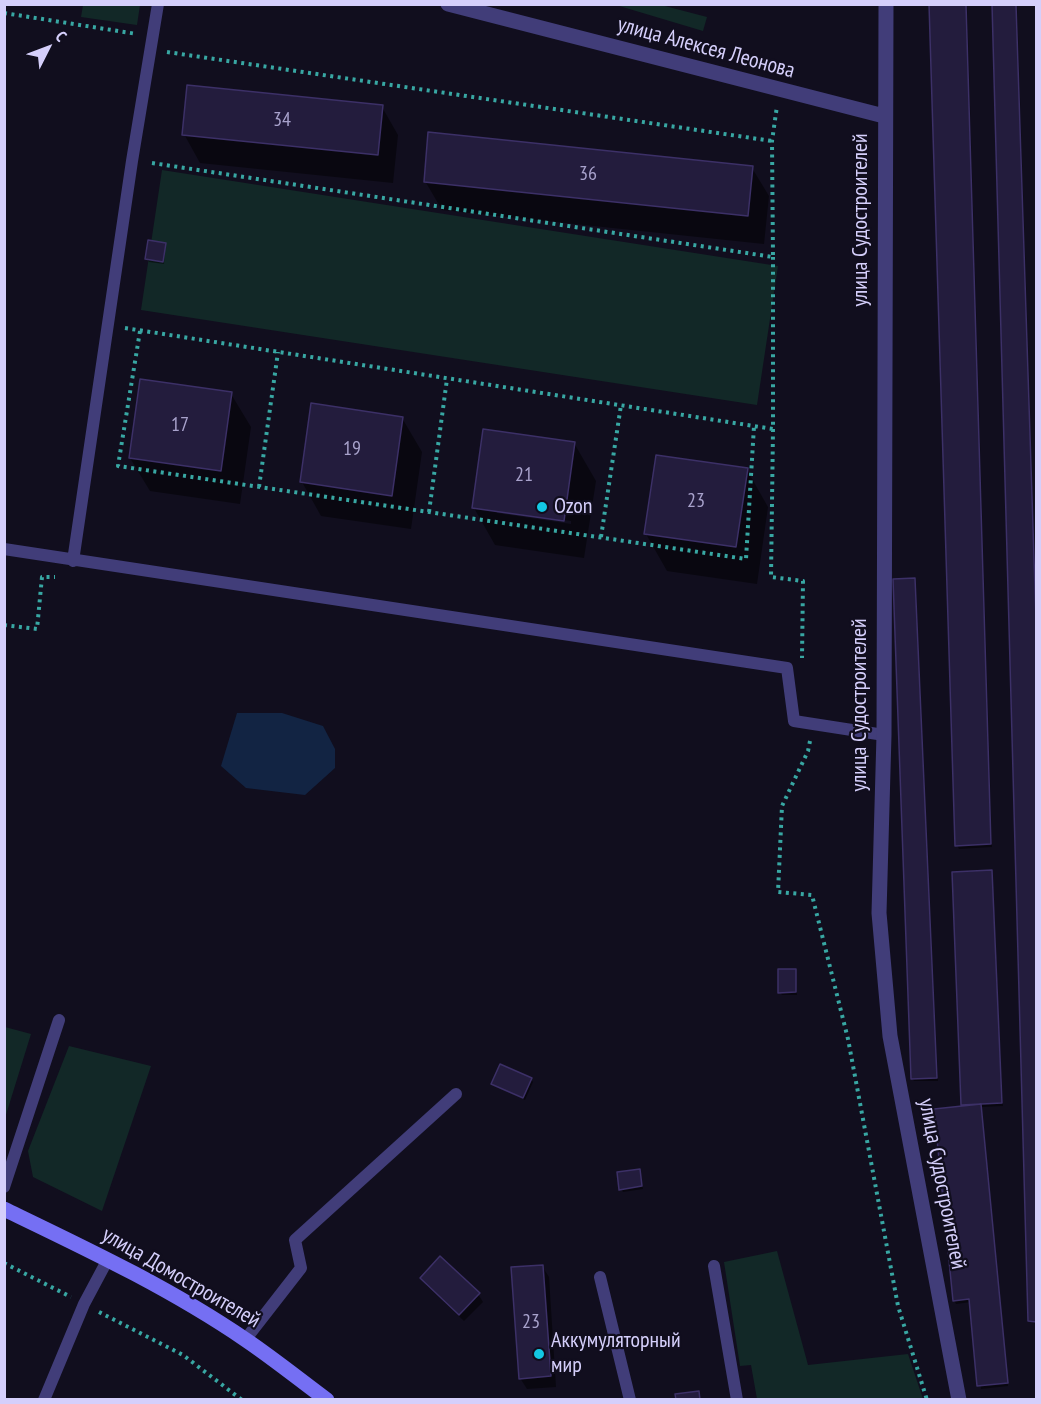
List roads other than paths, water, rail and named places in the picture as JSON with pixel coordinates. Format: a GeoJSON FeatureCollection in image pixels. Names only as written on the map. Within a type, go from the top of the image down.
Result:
{"type":"FeatureCollection","features":[{"type":"Feature","properties":{"kind":"main road","name":"улица Домостроителей"},"geometry":{"type":"LineString","coordinates":[[4,1209],[108,1259],[245,1340],[327,1400]]}},
{"type":"Feature","properties":{"kind":"street","name":"улица Алексея Леонова"},"geometry":{"type":"LineString","coordinates":[[448,4],[884,116]]}},
{"type":"Feature","properties":{"kind":"street","name":"улица Судостроителей"},"geometry":{"type":"LineString","coordinates":[[885,4],[884,735],[879,913],[890,1036],[960,1400]]}},
{"type":"Feature","properties":{"kind":"lane"},"geometry":{"type":"LineString","coordinates":[[73,561],[159,4]]}},
{"type":"Feature","properties":{"kind":"lane"},"geometry":{"type":"LineString","coordinates":[[4,549],[787,668],[794,721],[884,735]]}},
{"type":"Feature","properties":{"kind":"lane"},"geometry":{"type":"LineString","coordinates":[[4,1187],[59,1020]]}},
{"type":"Feature","properties":{"kind":"lane"},"geometry":{"type":"LineString","coordinates":[[245,1340],[301,1268],[295,1240],[456,1094]]}},
{"type":"Feature","properties":{"kind":"lane"},"geometry":{"type":"LineString","coordinates":[[44,1400],[84,1304],[108,1259]]}},
{"type":"Feature","properties":{"kind":"lane"},"geometry":{"type":"LineString","coordinates":[[714,1266],[737,1400]]}},
{"type":"Feature","properties":{"kind":"lane"},"geometry":{"type":"LineString","coordinates":[[600,1277],[630,1400]]}},
{"type":"Feature","properties":{"kind":"water"},"geometry":{"type":"Polygon","coordinates":[[[237,713],[282,713],[323,726],[335,749],[335,768],[305,795],[246,788],[221,766],[237,713]]]}},
{"type":"Feature","properties":{"kind":"place","name":"Ozon"},"geometry":{"type":"Point","coordinates":[542,507]}},
{"type":"Feature","properties":{"kind":"place","name":"Аккумуляторный мир"},"geometry":{"type":"Point","coordinates":[539,1354]}}]}
